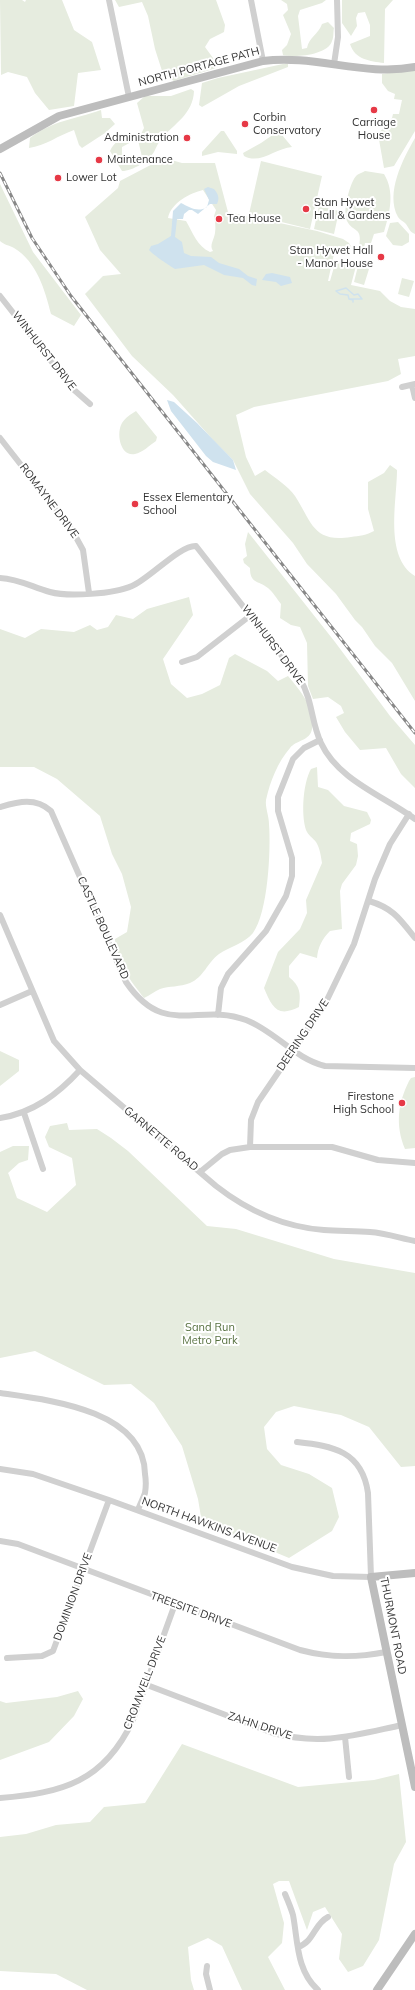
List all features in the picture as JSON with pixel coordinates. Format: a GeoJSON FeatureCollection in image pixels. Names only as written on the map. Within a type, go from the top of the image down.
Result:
{"type":"FeatureCollection","features":[{"type":"Feature","properties":{"kind":"main road","name":"NORTH PORTAGE PATH"},"geometry":{"type":"LineString","coordinates":[[0,149],[59,116],[263,61],[290,60],[385,70],[415,67]]}},
{"type":"Feature","properties":{"kind":"main road","name":"NORTH HAWKINS AVENUE"},"geometry":{"type":"LineString","coordinates":[[371,1577],[415,1573]]}},
{"type":"Feature","properties":{"kind":"main road","name":"THURMONT ROAD"},"geometry":{"type":"LineString","coordinates":[[371,1577],[415,1787]]}},
{"type":"Feature","properties":{"kind":"main road"},"geometry":{"type":"LineString","coordinates":[[377,1990],[415,1934]]}},
{"type":"Feature","properties":{"kind":"street"},"geometry":{"type":"LineString","coordinates":[[109,0],[129,97]]}},
{"type":"Feature","properties":{"kind":"street"},"geometry":{"type":"LineString","coordinates":[[251,0],[263,61]]}},
{"type":"Feature","properties":{"kind":"street"},"geometry":{"type":"LineString","coordinates":[[334,64],[338,36],[337,0]]}},
{"type":"Feature","properties":{"kind":"street","name":"WINHURST DRIVE"},"geometry":{"type":"LineString","coordinates":[[0,296],[73,389],[90,404]]}},
{"type":"Feature","properties":{"kind":"street"},"geometry":{"type":"LineString","coordinates":[[402,387],[414,384],[415,398]]}},
{"type":"Feature","properties":{"kind":"street","name":"ROMAYNE DRIVE"},"geometry":{"type":"LineString","coordinates":[[0,438],[72,530],[81,544],[89,593]]}},
{"type":"Feature","properties":{"kind":"street","name":"WINHURST DRIVE"},"geometry":{"type":"LineString","coordinates":[[89,593],[131,587],[184,549],[196,546],[304,685],[310,701],[320,740],[330,757],[344,771],[415,819]]}},
{"type":"Feature","properties":{"kind":"street"},"geometry":{"type":"LineString","coordinates":[[0,578],[25,582],[57,594],[72,595],[89,593]]}},
{"type":"Feature","properties":{"kind":"street"},"geometry":{"type":"LineString","coordinates":[[182,662],[197,657],[251,615]]}},
{"type":"Feature","properties":{"kind":"street"},"geometry":{"type":"LineString","coordinates":[[218,1015],[222,988],[228,974],[266,931],[288,892],[292,876],[292,858],[278,811],[278,797],[293,759],[304,748],[320,740]]}},
{"type":"Feature","properties":{"kind":"street","name":"CASTLE BOULEVARD"},"geometry":{"type":"LineString","coordinates":[[0,807],[20,801],[30,801],[42,805],[51,811],[126,982],[138,998],[156,1010],[174,1016],[191,1017],[218,1015],[235,1017],[256,1025],[311,1062],[334,1068],[415,1068]]}},
{"type":"Feature","properties":{"kind":"street","name":"DEERING DRIVE"},"geometry":{"type":"LineString","coordinates":[[250,1146],[251,1120],[258,1102],[325,1004],[347,961],[369,901],[375,879],[390,844],[409,814]]}},
{"type":"Feature","properties":{"kind":"street"},"geometry":{"type":"LineString","coordinates":[[369,901],[380,904],[396,914],[415,938]]}},
{"type":"Feature","properties":{"kind":"street","name":"GARNETTE ROAD"},"geometry":{"type":"LineString","coordinates":[[0,916],[54,1041],[80,1070],[231,1198],[255,1212],[279,1222],[297,1227],[323,1230],[371,1232],[415,1241]]}},
{"type":"Feature","properties":{"kind":"street"},"geometry":{"type":"LineString","coordinates":[[0,1004],[32,991]]}},
{"type":"Feature","properties":{"kind":"street"},"geometry":{"type":"LineString","coordinates":[[0,1118],[24,1113],[48,1100],[80,1070]]}},
{"type":"Feature","properties":{"kind":"street"},"geometry":{"type":"LineString","coordinates":[[24,1113],[43,1169]]}},
{"type":"Feature","properties":{"kind":"street"},"geometry":{"type":"LineString","coordinates":[[200,1172],[222,1154],[230,1150],[250,1146],[332,1147],[378,1160],[415,1163]]}},
{"type":"Feature","properties":{"kind":"street"},"geometry":{"type":"LineString","coordinates":[[0,1393],[67,1406],[102,1417],[128,1433],[143,1458],[145,1468],[145,1492],[138,1510]]}},
{"type":"Feature","properties":{"kind":"street","name":"THURMONT ROAD"},"geometry":{"type":"LineString","coordinates":[[297,1442],[324,1445],[337,1449],[350,1458],[360,1469],[367,1484],[368,1493],[371,1577]]}},
{"type":"Feature","properties":{"kind":"street","name":"NORTH HAWKINS AVENUE"},"geometry":{"type":"LineString","coordinates":[[0,1469],[34,1474],[138,1510],[301,1570],[333,1576],[371,1577]]}},
{"type":"Feature","properties":{"kind":"street","name":"DOMINION DRIVE"},"geometry":{"type":"LineString","coordinates":[[7,1658],[42,1656],[52,1651],[109,1500]]}},
{"type":"Feature","properties":{"kind":"street","name":"TREESITE DRIVE"},"geometry":{"type":"LineString","coordinates":[[0,1541],[18,1544],[175,1604],[314,1653],[353,1657],[386,1652]]}},
{"type":"Feature","properties":{"kind":"street","name":"CROMWELL DRIVE"},"geometry":{"type":"LineString","coordinates":[[0,1798],[50,1792],[72,1784],[92,1772],[110,1756],[124,1738],[147,1685],[175,1604]]}},
{"type":"Feature","properties":{"kind":"street","name":"ZAHN DRIVE"},"geometry":{"type":"LineString","coordinates":[[147,1685],[273,1733],[292,1738],[323,1740],[402,1725]]}},
{"type":"Feature","properties":{"kind":"street"},"geometry":{"type":"LineString","coordinates":[[345,1737],[349,1777]]}},
{"type":"Feature","properties":{"kind":"street"},"geometry":{"type":"LineString","coordinates":[[285,1894],[292,1912],[304,1972],[318,1990]]}},
{"type":"Feature","properties":{"kind":"street"},"geometry":{"type":"LineString","coordinates":[[298,1947],[309,1941],[320,1925],[328,1917]]}},
{"type":"Feature","properties":{"kind":"street"},"geometry":{"type":"LineString","coordinates":[[207,1966],[206,1974],[210,1990]]}},
{"type":"Feature","properties":{"kind":"green space"},"geometry":{"type":"Polygon","coordinates":[[[0,0],[22,0],[25,2],[26,0],[62,0],[74,30],[92,42],[101,70],[78,73],[74,106],[49,110],[35,93],[27,77],[8,72],[1,75],[0,0]]]}},
{"type":"Feature","properties":{"kind":"green space"},"geometry":{"type":"Polygon","coordinates":[[[115,0],[216,0],[225,25],[224,32],[210,39],[205,47],[213,58],[216,68],[174,81],[163,74],[155,49],[148,16],[142,2],[119,7],[115,0]]]}},
{"type":"Feature","properties":{"kind":"green space"},"geometry":{"type":"Polygon","coordinates":[[[281,0],[326,0],[322,3],[300,10],[298,16],[302,49],[307,48],[308,44],[322,24],[328,22],[334,28],[333,39],[329,46],[324,50],[303,56],[283,55],[282,50],[287,45],[291,34],[283,15],[288,10],[287,4],[281,0]]]}},
{"type":"Feature","properties":{"kind":"green space"},"geometry":{"type":"Polygon","coordinates":[[[342,0],[393,0],[385,9],[384,63],[359,57],[352,49],[350,44],[370,36],[370,25],[365,12],[358,13],[356,18],[357,26],[351,36],[342,23],[342,0]]]}},
{"type":"Feature","properties":{"kind":"green space"},"geometry":{"type":"Polygon","coordinates":[[[288,64],[288,67],[239,86],[202,107],[199,105],[202,83],[218,78],[288,64]]]}},
{"type":"Feature","properties":{"kind":"green space"},"geometry":{"type":"Polygon","coordinates":[[[415,70],[415,131],[394,166],[384,168],[378,134],[392,118],[393,114],[399,114],[402,100],[394,99],[395,94],[388,91],[382,83],[382,74],[415,70]]]}},
{"type":"Feature","properties":{"kind":"green space"},"geometry":{"type":"Polygon","coordinates":[[[191,89],[194,91],[193,99],[187,112],[161,139],[154,152],[144,162],[131,169],[122,171],[110,151],[118,141],[130,136],[133,141],[122,147],[124,158],[132,160],[142,157],[138,140],[144,128],[137,103],[145,96],[171,96],[191,89]]]}},
{"type":"Feature","properties":{"kind":"green space"},"geometry":{"type":"Polygon","coordinates":[[[101,110],[102,118],[110,118],[115,124],[105,133],[82,148],[79,145],[74,130],[41,145],[29,148],[30,138],[47,127],[101,110]]]}},
{"type":"Feature","properties":{"kind":"green space"},"geometry":{"type":"Polygon","coordinates":[[[221,131],[224,131],[237,151],[237,154],[218,152],[202,156],[202,152],[221,131]]]}},
{"type":"Feature","properties":{"kind":"green space"},"geometry":{"type":"Polygon","coordinates":[[[277,132],[282,135],[292,147],[256,159],[244,156],[243,153],[277,132]]]}},
{"type":"Feature","properties":{"kind":"green space"},"geometry":{"type":"Polygon","coordinates":[[[415,138],[415,234],[411,232],[405,223],[398,217],[393,197],[397,176],[405,156],[415,138]]]}},
{"type":"Feature","properties":{"kind":"green space"},"geometry":{"type":"Polygon","coordinates":[[[164,158],[182,163],[215,163],[228,212],[317,231],[343,239],[349,243],[352,248],[351,247],[350,250],[339,247],[335,249],[328,281],[330,281],[336,260],[356,266],[351,285],[380,291],[390,301],[401,307],[415,309],[415,356],[398,359],[401,374],[388,381],[254,407],[236,415],[246,457],[255,476],[265,470],[285,485],[295,496],[315,528],[321,534],[329,537],[354,537],[374,531],[368,509],[368,482],[384,473],[390,465],[397,470],[394,528],[396,542],[399,556],[405,567],[415,576],[415,701],[392,663],[375,646],[336,594],[307,564],[293,543],[250,494],[233,460],[173,395],[132,356],[85,294],[103,276],[121,274],[100,250],[85,217],[118,188],[120,181],[164,158]],[[203,190],[187,196],[177,203],[168,218],[186,221],[199,243],[210,252],[213,251],[212,245],[215,233],[214,216],[216,210],[203,190]]]}},
{"type":"Feature","properties":{"kind":"green space"},"geometry":{"type":"Polygon","coordinates":[[[261,161],[322,176],[310,229],[249,214],[261,161]]]}},
{"type":"Feature","properties":{"kind":"green space"},"geometry":{"type":"Polygon","coordinates":[[[365,171],[384,174],[389,188],[390,210],[384,232],[374,234],[371,243],[365,243],[364,248],[359,247],[359,233],[349,225],[345,211],[354,178],[365,171]]]}},
{"type":"Feature","properties":{"kind":"green space"},"geometry":{"type":"Polygon","coordinates":[[[0,184],[33,252],[81,315],[74,326],[51,314],[43,286],[29,261],[14,248],[0,241],[0,184]]]}},
{"type":"Feature","properties":{"kind":"green space"},"geometry":{"type":"Polygon","coordinates":[[[319,206],[339,211],[334,234],[314,229],[319,206]]]}},
{"type":"Feature","properties":{"kind":"green space"},"geometry":{"type":"Polygon","coordinates":[[[398,222],[409,234],[409,242],[402,246],[393,245],[386,236],[390,223],[398,222]]]}},
{"type":"Feature","properties":{"kind":"green space"},"geometry":{"type":"Polygon","coordinates":[[[358,266],[369,269],[364,285],[354,282],[358,266]]]}},
{"type":"Feature","properties":{"kind":"green space"},"geometry":{"type":"Polygon","coordinates":[[[402,278],[414,281],[409,297],[398,294],[402,278]]]}},
{"type":"Feature","properties":{"kind":"green space"},"geometry":{"type":"Polygon","coordinates":[[[136,411],[157,437],[156,441],[143,451],[130,454],[123,448],[119,432],[123,421],[136,411]]]}},
{"type":"Feature","properties":{"kind":"green space"},"geometry":{"type":"Polygon","coordinates":[[[248,532],[335,642],[390,716],[415,745],[415,788],[401,774],[386,748],[360,750],[345,732],[336,717],[344,713],[341,706],[328,697],[313,699],[308,686],[307,643],[300,627],[291,625],[280,618],[281,604],[268,588],[251,577],[250,568],[244,563],[243,559],[247,556],[245,544],[248,532]]]}},
{"type":"Feature","properties":{"kind":"green space"},"geometry":{"type":"Polygon","coordinates":[[[189,597],[193,615],[163,659],[171,684],[187,698],[202,694],[220,685],[229,658],[235,654],[267,671],[278,681],[288,676],[306,700],[312,714],[313,722],[309,736],[293,745],[282,759],[272,779],[266,800],[270,836],[269,865],[262,911],[253,933],[246,940],[219,954],[211,961],[199,977],[190,983],[160,989],[144,998],[125,971],[117,955],[115,947],[115,939],[127,932],[131,907],[122,874],[112,854],[100,816],[57,779],[34,767],[0,767],[0,629],[25,638],[41,629],[74,632],[90,625],[97,630],[108,627],[116,615],[133,619],[147,609],[189,597]]]}},
{"type":"Feature","properties":{"kind":"green space"},"geometry":{"type":"Polygon","coordinates":[[[317,767],[318,787],[328,790],[344,806],[367,812],[371,820],[370,824],[351,833],[350,841],[357,844],[358,856],[356,865],[342,884],[340,891],[342,929],[330,931],[327,934],[319,947],[317,958],[300,953],[289,966],[289,977],[299,990],[299,1007],[292,1010],[280,1011],[276,1009],[270,1001],[264,988],[278,952],[300,929],[307,913],[306,900],[322,863],[317,844],[306,830],[303,807],[308,775],[311,769],[317,767]]]}},
{"type":"Feature","properties":{"kind":"green space"},"geometry":{"type":"Polygon","coordinates":[[[0,1051],[19,1060],[19,1071],[0,1086],[0,1051]]]}},
{"type":"Feature","properties":{"kind":"green space"},"geometry":{"type":"Polygon","coordinates":[[[415,1077],[415,1148],[405,1149],[399,1123],[400,1106],[409,1081],[411,1078],[415,1077]]]}},
{"type":"Feature","properties":{"kind":"green space","name":"Sand Run Metro Park"},"geometry":{"type":"Polygon","coordinates":[[[67,1123],[69,1130],[97,1129],[111,1138],[128,1151],[207,1226],[236,1229],[334,1259],[415,1273],[415,1466],[401,1467],[369,1427],[341,1415],[294,1406],[276,1412],[264,1427],[267,1449],[281,1465],[309,1474],[332,1488],[339,1517],[332,1531],[289,1558],[234,1535],[215,1532],[202,1523],[198,1499],[182,1446],[154,1403],[131,1384],[104,1385],[35,1351],[0,1358],[0,1152],[13,1146],[29,1146],[28,1160],[19,1163],[8,1173],[17,1198],[47,1212],[76,1185],[72,1158],[49,1147],[45,1137],[50,1126],[67,1123]]]}},
{"type":"Feature","properties":{"kind":"green space"},"geometry":{"type":"Polygon","coordinates":[[[78,1691],[83,1699],[74,1716],[49,1742],[0,1760],[0,1701],[6,1703],[57,1697],[78,1691]]]}},
{"type":"Feature","properties":{"kind":"green space"},"geometry":{"type":"Polygon","coordinates":[[[182,1744],[298,1787],[374,1780],[399,1774],[406,1842],[394,1864],[379,1940],[363,1966],[348,1972],[339,1959],[342,1934],[325,1907],[313,1912],[307,1930],[289,1881],[279,1881],[273,1884],[284,1923],[282,1943],[268,1957],[285,1990],[242,1990],[222,1946],[208,1938],[188,1947],[191,1980],[194,1990],[87,1990],[56,1974],[0,1971],[0,1837],[26,1834],[56,1825],[90,1822],[104,1807],[145,1803],[182,1744]]]}},
{"type":"Feature","properties":{"kind":"water"},"geometry":{"type":"Polygon","coordinates":[[[208,187],[214,189],[218,200],[217,204],[210,204],[207,206],[209,200],[204,189],[208,187]]]}},
{"type":"Feature","properties":{"kind":"water"},"geometry":{"type":"Polygon","coordinates":[[[181,203],[190,208],[204,209],[198,214],[192,210],[189,210],[184,214],[183,219],[177,219],[175,237],[182,242],[184,253],[191,256],[211,257],[219,263],[239,269],[248,276],[257,279],[256,286],[252,285],[243,278],[224,275],[204,265],[175,269],[149,250],[151,246],[158,244],[171,236],[173,211],[181,203]]]}},
{"type":"Feature","properties":{"kind":"water"},"geometry":{"type":"Polygon","coordinates":[[[272,273],[290,277],[292,283],[281,286],[276,282],[262,280],[266,274],[272,273]]]}},
{"type":"Feature","properties":{"kind":"water"},"geometry":{"type":"Polygon","coordinates":[[[167,400],[174,402],[197,423],[233,460],[236,470],[213,462],[206,456],[171,411],[167,400]]]}},
{"type":"Feature","properties":{"kind":"waterway"},"geometry":{"type":"LineString","coordinates":[[350,299],[362,299],[358,294],[354,295],[346,288],[336,291],[340,294],[348,295],[349,299],[353,300],[353,302]]}},
{"type":"Feature","properties":{"kind":"railway"},"geometry":{"type":"LineString","coordinates":[[0,173],[32,238],[71,296],[415,733]]}},
{"type":"Feature","properties":{"kind":"place","name":"Carriage House"},"geometry":{"type":"Point","coordinates":[374,110]}},
{"type":"Feature","properties":{"kind":"place","name":"Corbin Conservatory"},"geometry":{"type":"Point","coordinates":[245,124]}},
{"type":"Feature","properties":{"kind":"place","name":"Administration"},"geometry":{"type":"Point","coordinates":[187,138]}},
{"type":"Feature","properties":{"kind":"place","name":"Maintenance"},"geometry":{"type":"Point","coordinates":[99,160]}},
{"type":"Feature","properties":{"kind":"place","name":"Lower Lot"},"geometry":{"type":"Point","coordinates":[58,178]}},
{"type":"Feature","properties":{"kind":"place","name":"Stan Hywet Hall & Gardens"},"geometry":{"type":"Point","coordinates":[306,209]}},
{"type":"Feature","properties":{"kind":"place","name":"Tea House"},"geometry":{"type":"Point","coordinates":[219,219]}},
{"type":"Feature","properties":{"kind":"place","name":"Stan Hywet Hall - Manor House"},"geometry":{"type":"Point","coordinates":[381,257]}},
{"type":"Feature","properties":{"kind":"place","name":"Essex Elementary School"},"geometry":{"type":"Point","coordinates":[135,504]}},
{"type":"Feature","properties":{"kind":"place","name":"Firestone High School"},"geometry":{"type":"Point","coordinates":[402,1103]}}]}
